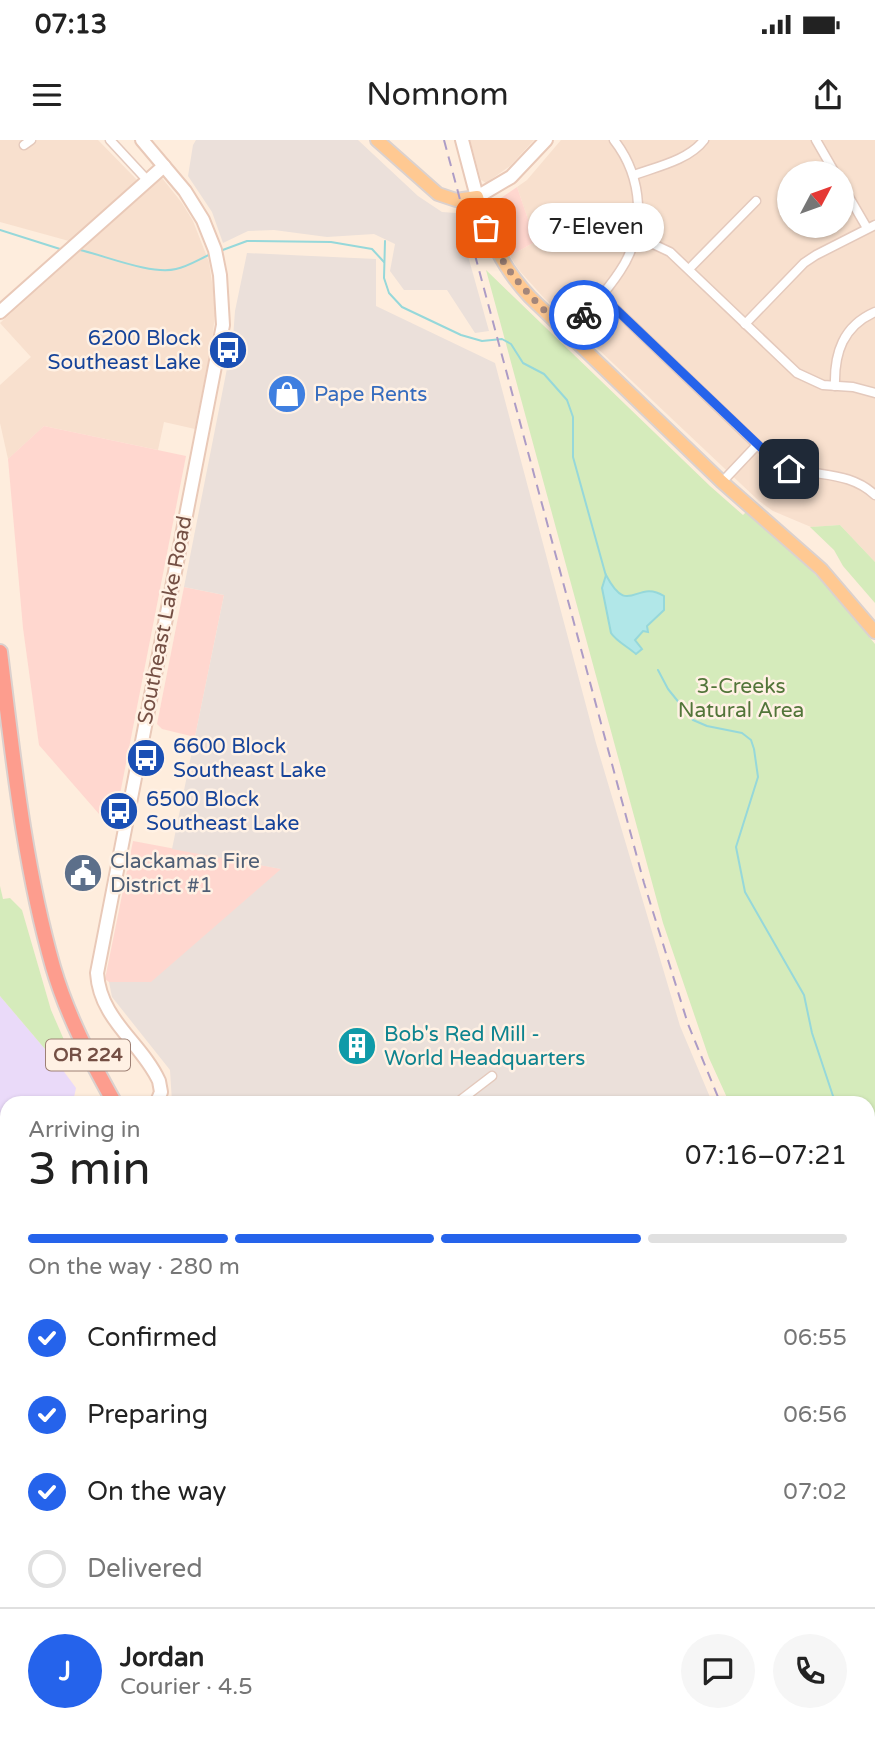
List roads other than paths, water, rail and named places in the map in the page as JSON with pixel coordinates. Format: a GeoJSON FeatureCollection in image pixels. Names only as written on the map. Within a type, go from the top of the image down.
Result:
{"type":"FeatureCollection","features":[{"type":"Feature","properties":{"kind":"highway","name":"OR 224"},"geometry":{"type":"LineString","coordinates":[[0,652],[24,833],[53,967],[86,1051],[111,1096]]}},
{"type":"Feature","properties":{"kind":"main road"},"geometry":{"type":"LineString","coordinates":[[377,140],[438,194],[457,200],[477,197],[486,228],[503,264],[530,297],[722,482],[821,569],[875,632]]}},
{"type":"Feature","properties":{"kind":"street"},"geometry":{"type":"LineString","coordinates":[[110,140],[148,181]]}},
{"type":"Feature","properties":{"kind":"street","name":"Southeast Lake Road"},"geometry":{"type":"LineString","coordinates":[[142,140],[191,199],[212,242],[220,275],[223,314],[218,358],[190,488],[97,973],[105,1006],[159,1082],[159,1096]]}},
{"type":"Feature","properties":{"kind":"street"},"geometry":{"type":"LineString","coordinates":[[462,140],[477,197],[511,177],[546,140]]}},
{"type":"Feature","properties":{"kind":"street"},"geometry":{"type":"LineString","coordinates":[[567,332],[602,296],[622,269],[635,239],[638,206],[634,176],[614,140]]}},
{"type":"Feature","properties":{"kind":"street"},"geometry":{"type":"LineString","coordinates":[[634,176],[687,155],[704,140]]}},
{"type":"Feature","properties":{"kind":"street"},"geometry":{"type":"LineString","coordinates":[[816,140],[828,161]]}},
{"type":"Feature","properties":{"kind":"street"},"geometry":{"type":"LineString","coordinates":[[0,312],[164,166]]}},
{"type":"Feature","properties":{"kind":"street"},"geometry":{"type":"LineString","coordinates":[[689,269],[756,201]]}},
{"type":"Feature","properties":{"kind":"street"},"geometry":{"type":"LineString","coordinates":[[745,324],[804,263],[871,226],[854,201]]}},
{"type":"Feature","properties":{"kind":"street"},"geometry":{"type":"LineString","coordinates":[[635,239],[662,247],[689,269],[797,373],[814,382],[875,393]]}},
{"type":"Feature","properties":{"kind":"street"},"geometry":{"type":"LineString","coordinates":[[602,296],[772,458],[789,469],[808,474],[842,476],[875,495]]}},
{"type":"Feature","properties":{"kind":"street"},"geometry":{"type":"LineString","coordinates":[[835,386],[835,368],[841,343],[854,325],[875,312]]}},
{"type":"Feature","properties":{"kind":"street"},"geometry":{"type":"LineString","coordinates":[[722,482],[757,445]]}},
{"type":"Feature","properties":{"kind":"street"},"geometry":{"type":"LineString","coordinates":[[466,1096],[492,1076]]}},
{"type":"Feature","properties":{"kind":"water"},"geometry":{"type":"Polygon","coordinates":[[[606,575],[621,594],[627,596],[646,591],[664,596],[664,610],[647,626],[648,632],[643,631],[635,640],[642,649],[636,654],[611,633],[602,588],[606,575]]]}},
{"type":"Feature","properties":{"kind":"waterway"},"geometry":{"type":"LineString","coordinates":[[0,230],[60,249]]}},
{"type":"Feature","properties":{"kind":"waterway"},"geometry":{"type":"LineString","coordinates":[[220,251],[247,241],[331,242],[372,249],[384,262]]}},
{"type":"Feature","properties":{"kind":"waterway"},"geometry":{"type":"LineString","coordinates":[[385,241],[384,278],[389,293],[402,307],[461,335],[482,341],[502,339],[511,344],[523,363],[544,374],[567,400],[573,417],[573,457],[606,576]]}},
{"type":"Feature","properties":{"kind":"waterway"},"geometry":{"type":"LineString","coordinates":[[80,250],[141,267],[166,270],[185,266],[211,254]]}},
{"type":"Feature","properties":{"kind":"waterway"},"geometry":{"type":"LineString","coordinates":[[658,670],[668,689],[693,720],[707,726],[742,733],[751,740],[758,777],[736,847],[745,892],[804,995],[812,1033],[833,1096]]}},
{"type":"Feature","properties":{"kind":"railway"},"geometry":{"type":"LineString","coordinates":[[444,140],[644,883],[688,1024],[718,1096]]}},
{"type":"Feature","properties":{"kind":"place","name":"7-Eleven"},"geometry":{"type":"Point","coordinates":[486,228]}},
{"type":"Feature","properties":{"kind":"place","name":"6200 Block Southeast Lake"},"geometry":{"type":"Point","coordinates":[228,350]}},
{"type":"Feature","properties":{"kind":"place","name":"Pape Rents"},"geometry":{"type":"Point","coordinates":[287,394]}},
{"type":"Feature","properties":{"kind":"place","name":"6600 Block Southeast Lake"},"geometry":{"type":"Point","coordinates":[146,758]}},
{"type":"Feature","properties":{"kind":"place","name":"6500 Block Southeast Lake"},"geometry":{"type":"Point","coordinates":[119,811]}},
{"type":"Feature","properties":{"kind":"place","name":"Clackamas Fire District #1"},"geometry":{"type":"Point","coordinates":[83,873]}},
{"type":"Feature","properties":{"kind":"place","name":"Bob's Red Mill - World Headquarters"},"geometry":{"type":"Point","coordinates":[357,1046]}},
{"type":"Feature","properties":{"kind":"park label","name":"3-Creeks Natural Area"},"geometry":{"type":"Point","coordinates":[741,698]}}]}
